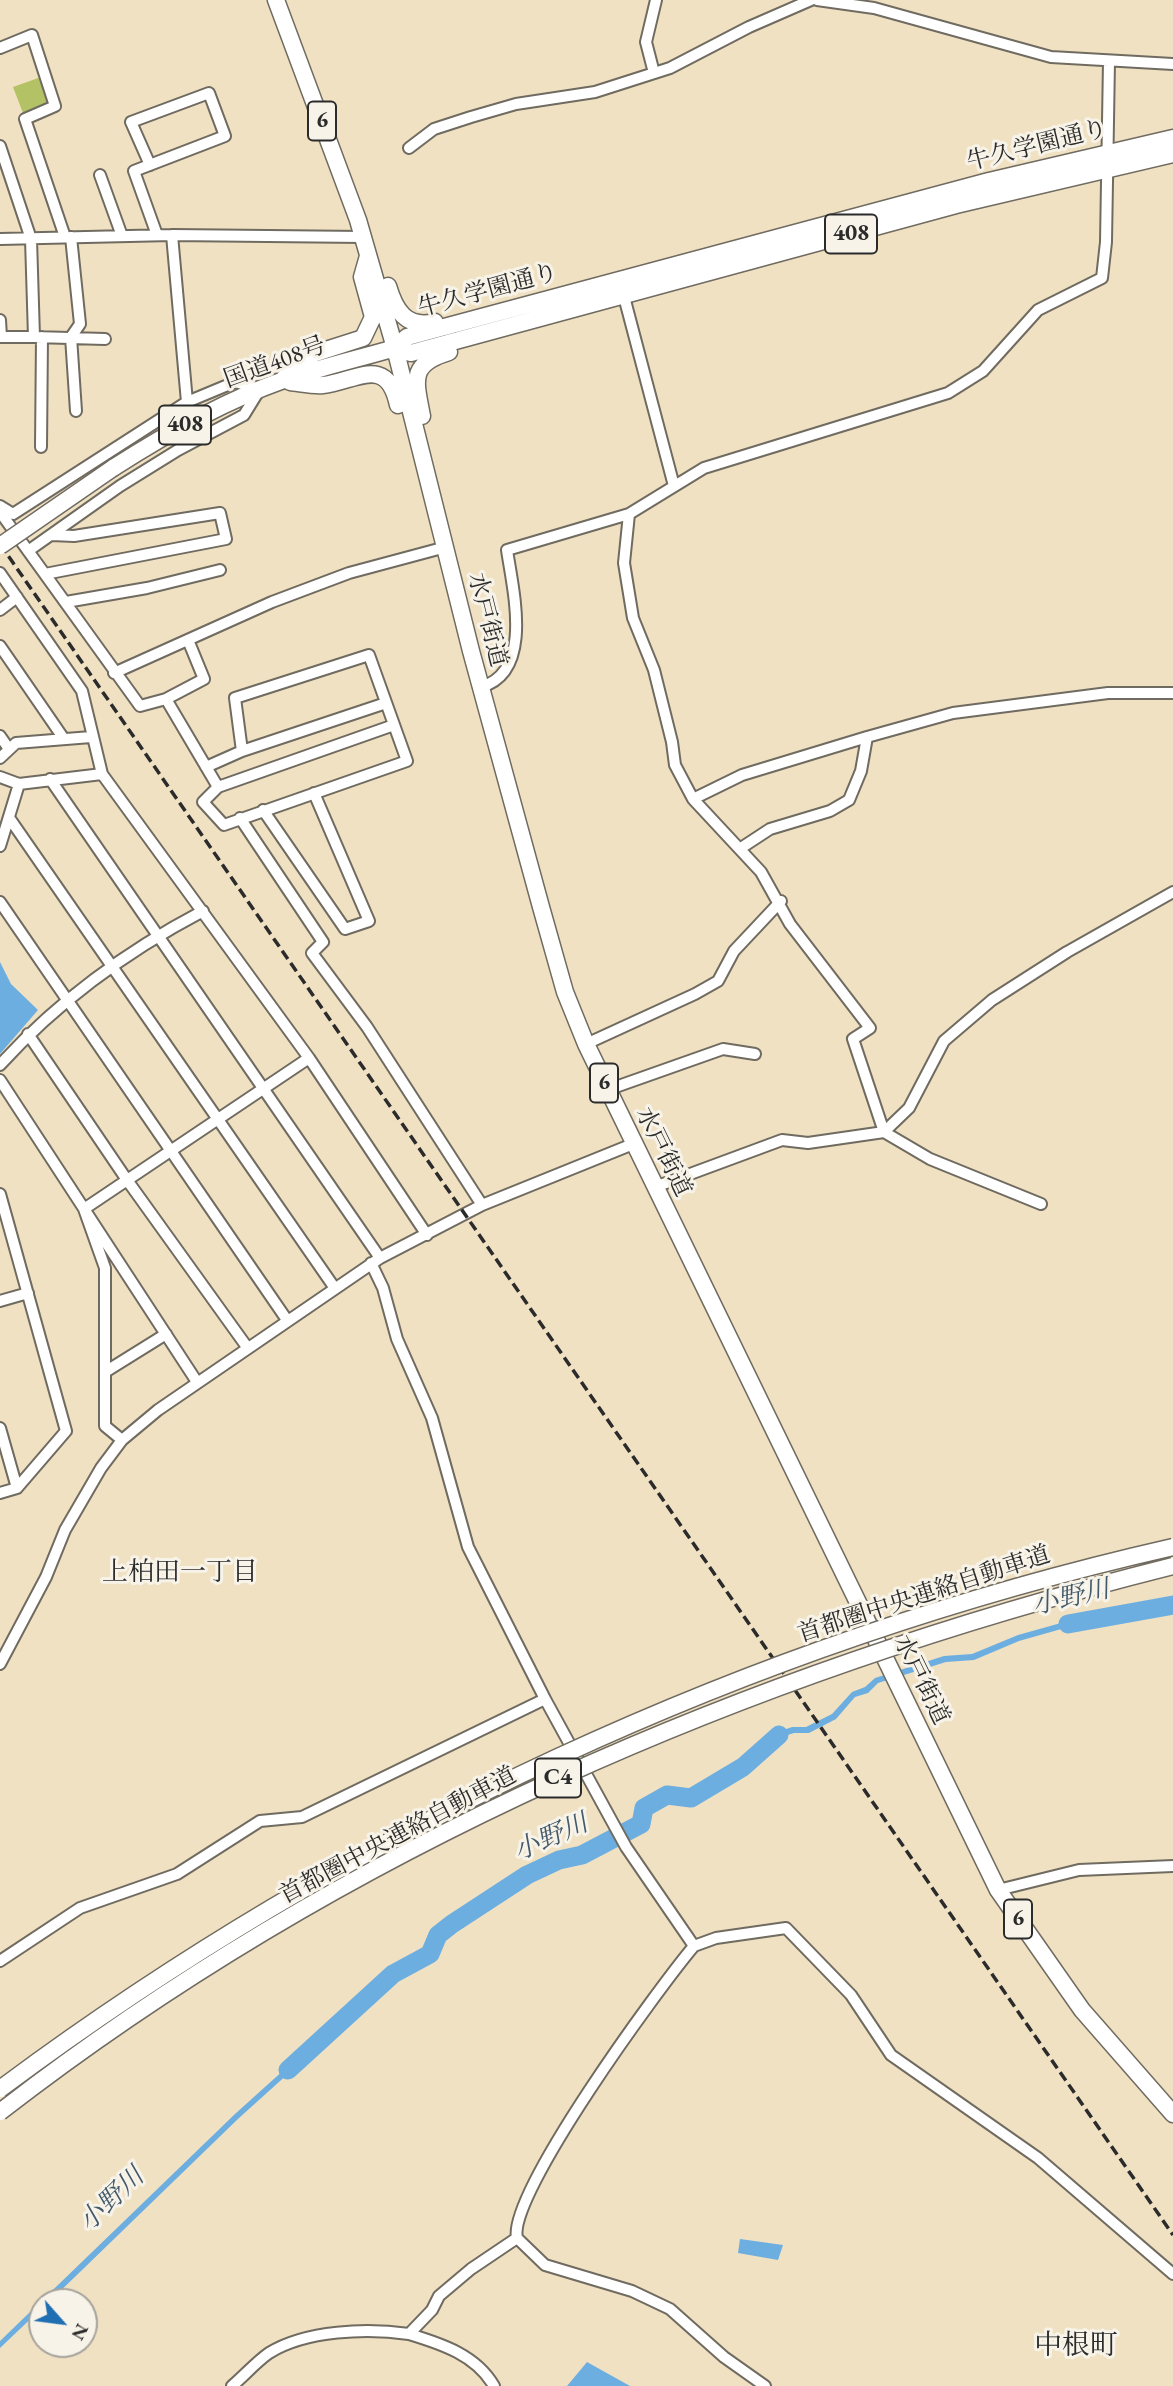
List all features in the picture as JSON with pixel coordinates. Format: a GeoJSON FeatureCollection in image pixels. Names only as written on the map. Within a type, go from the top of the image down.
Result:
{"type":"FeatureCollection","features":[{"type":"Feature","properties":{"kind":"highway","name":"水戸街道"},"geometry":{"type":"LineString","coordinates":[[276,0],[341,169],[363,237],[395,348],[481,687],[565,992],[586,1044],[999,1891],[1082,2010],[1173,2114]]}},
{"type":"Feature","properties":{"kind":"highway","name":"牛久学園通り"},"geometry":{"type":"LineString","coordinates":[[395,348],[407,337],[503,310],[621,288],[1107,160],[1173,138]]}},
{"type":"Feature","properties":{"kind":"highway","name":"牛久学園通り"},"geometry":{"type":"LineString","coordinates":[[1107,160],[1173,154]]}},
{"type":"Feature","properties":{"kind":"highway"},"geometry":{"type":"LineString","coordinates":[[281,381],[313,354],[363,338],[373,317],[362,277],[368,256],[383,270],[398,312],[415,323],[425,324],[480,311],[503,310]]}},
{"type":"Feature","properties":{"kind":"highway","name":"牛久学園通り"},"geometry":{"type":"LineString","coordinates":[[395,348],[411,353],[502,329],[621,288]]}},
{"type":"Feature","properties":{"kind":"highway"},"geometry":{"type":"LineString","coordinates":[[425,469],[430,458],[416,388],[418,372],[430,358],[487,341],[502,329]]}},
{"type":"Feature","properties":{"kind":"highway","name":"国道408号"},"geometry":{"type":"LineString","coordinates":[[0,547],[113,468],[196,419],[281,381],[395,348]]}},
{"type":"Feature","properties":{"kind":"highway"},"geometry":{"type":"LineString","coordinates":[[281,381],[322,385],[362,374],[374,374],[394,388],[401,416],[417,439]]}},
{"type":"Feature","properties":{"kind":"highway","name":"首都圏中央連絡自動車道"},"geometry":{"type":"LineString","coordinates":[[0,2089],[115,2007],[243,1925],[355,1860],[491,1788],[679,1705],[840,1644],[981,1598],[1173,1547]]}},
{"type":"Feature","properties":{"kind":"highway","name":"首都圏中央連絡自動車道"},"geometry":{"type":"LineString","coordinates":[[0,2112],[130,2019],[297,1914],[487,1812],[624,1747],[745,1698],[960,1623],[1173,1566]]}},
{"type":"Feature","properties":{"kind":"street"},"geometry":{"type":"LineString","coordinates":[[654,73],[646,42],[656,0]]}},
{"type":"Feature","properties":{"kind":"street"},"geometry":{"type":"LineString","coordinates":[[409,148],[434,130],[471,117],[516,104],[595,92],[670,68],[750,27],[811,0]]}},
{"type":"Feature","properties":{"kind":"street"},"geometry":{"type":"LineString","coordinates":[[817,0],[874,8],[1051,57],[1173,64]]}},
{"type":"Feature","properties":{"kind":"street"},"geometry":{"type":"LineString","coordinates":[[0,48],[32,35],[55,106],[25,119],[68,237],[80,324],[71,337],[76,411]]}},
{"type":"Feature","properties":{"kind":"street"},"geometry":{"type":"LineString","coordinates":[[481,687],[494,684],[513,660],[516,612],[507,550],[629,514],[704,468],[948,393],[983,371],[1038,310],[1102,278],[1109,61]]}},
{"type":"Feature","properties":{"kind":"street"},"geometry":{"type":"LineString","coordinates":[[150,165],[131,122],[209,93],[225,136],[134,172],[157,235]]}},
{"type":"Feature","properties":{"kind":"street"},"geometry":{"type":"LineString","coordinates":[[0,146],[31,239],[38,337],[41,447]]}},
{"type":"Feature","properties":{"kind":"street"},"geometry":{"type":"LineString","coordinates":[[100,175],[122,236]]}},
{"type":"Feature","properties":{"kind":"street"},"geometry":{"type":"LineString","coordinates":[[0,239],[157,235],[363,237]]}},
{"type":"Feature","properties":{"kind":"street"},"geometry":{"type":"LineString","coordinates":[[172,235],[187,402]]}},
{"type":"Feature","properties":{"kind":"street"},"geometry":{"type":"LineString","coordinates":[[621,288],[674,486]]}},
{"type":"Feature","properties":{"kind":"street"},"geometry":{"type":"LineString","coordinates":[[0,320],[0,337],[105,339]]}},
{"type":"Feature","properties":{"kind":"street"},"geometry":{"type":"LineString","coordinates":[[0,506],[13,514],[187,402],[235,382],[260,389],[244,415],[120,485],[28,551]]}},
{"type":"Feature","properties":{"kind":"street"},"geometry":{"type":"LineString","coordinates":[[0,512],[140,706],[166,699],[204,679],[188,640]]}},
{"type":"Feature","properties":{"kind":"street"},"geometry":{"type":"LineString","coordinates":[[45,574],[226,538],[220,513],[74,536],[52,535]]}},
{"type":"Feature","properties":{"kind":"street"},"geometry":{"type":"LineString","coordinates":[[629,514],[624,563],[633,618],[654,670],[673,742],[675,765],[694,799],[741,848],[780,901],[797,933],[870,1028],[853,1039],[884,1132],[930,1159],[1041,1204]]}},
{"type":"Feature","properties":{"kind":"street"},"geometry":{"type":"LineString","coordinates":[[114,673],[272,602],[349,573],[446,547]]}},
{"type":"Feature","properties":{"kind":"street"},"geometry":{"type":"LineString","coordinates":[[66,602],[147,588],[220,570]]}},
{"type":"Feature","properties":{"kind":"street"},"geometry":{"type":"LineString","coordinates":[[0,573],[82,691],[102,774],[309,1058],[428,1235]]}},
{"type":"Feature","properties":{"kind":"street"},"geometry":{"type":"LineString","coordinates":[[0,610],[17,597]]}},
{"type":"Feature","properties":{"kind":"street"},"geometry":{"type":"LineString","coordinates":[[0,646],[64,739]]}},
{"type":"Feature","properties":{"kind":"street"},"geometry":{"type":"LineString","coordinates":[[242,751],[235,698],[369,655],[407,761],[224,825],[202,802],[218,787],[394,725]]}},
{"type":"Feature","properties":{"kind":"street"},"geometry":{"type":"LineString","coordinates":[[694,799],[742,775],[953,713],[1108,693],[1173,693]]}},
{"type":"Feature","properties":{"kind":"street"},"geometry":{"type":"LineString","coordinates":[[166,699],[218,787]]}},
{"type":"Feature","properties":{"kind":"street"},"geometry":{"type":"LineString","coordinates":[[206,767],[242,751],[386,703]]}},
{"type":"Feature","properties":{"kind":"street"},"geometry":{"type":"LineString","coordinates":[[0,736],[9,750]]}},
{"type":"Feature","properties":{"kind":"street"},"geometry":{"type":"LineString","coordinates":[[0,758],[16,743],[91,737]]}},
{"type":"Feature","properties":{"kind":"street"},"geometry":{"type":"LineString","coordinates":[[741,848],[769,829],[830,810],[849,800],[861,771],[867,737]]}},
{"type":"Feature","properties":{"kind":"street"},"geometry":{"type":"LineString","coordinates":[[0,777],[19,784],[102,774]]}},
{"type":"Feature","properties":{"kind":"street"},"geometry":{"type":"LineString","coordinates":[[50,779],[375,1260],[397,1339],[432,1418],[468,1547],[545,1699],[626,1847],[694,1946]]}},
{"type":"Feature","properties":{"kind":"street"},"geometry":{"type":"LineString","coordinates":[[0,846],[19,784]]}},
{"type":"Feature","properties":{"kind":"street"},"geometry":{"type":"LineString","coordinates":[[263,810],[345,929],[369,921],[314,793]]}},
{"type":"Feature","properties":{"kind":"street"},"geometry":{"type":"LineString","coordinates":[[240,818],[323,942],[312,953],[367,1027],[482,1205]]}},
{"type":"Feature","properties":{"kind":"street"},"geometry":{"type":"LineString","coordinates":[[10,819],[334,1287]]}},
{"type":"Feature","properties":{"kind":"street"},"geometry":{"type":"LineString","coordinates":[[655,1187],[782,1140],[808,1143],[884,1132],[909,1108],[944,1041],[992,1000],[1066,951],[1173,892]]}},
{"type":"Feature","properties":{"kind":"street"},"geometry":{"type":"LineString","coordinates":[[586,1044],[718,981],[734,951],[780,901]]}},
{"type":"Feature","properties":{"kind":"street"},"geometry":{"type":"LineString","coordinates":[[0,902],[287,1320]]}},
{"type":"Feature","properties":{"kind":"street"},"geometry":{"type":"LineString","coordinates":[[0,1065],[28,1034],[110,967],[156,936],[203,911]]}},
{"type":"Feature","properties":{"kind":"street"},"geometry":{"type":"LineString","coordinates":[[28,1034],[127,1180],[247,1347]]}},
{"type":"Feature","properties":{"kind":"street"},"geometry":{"type":"LineString","coordinates":[[607,1090],[723,1049],[755,1054]]}},
{"type":"Feature","properties":{"kind":"street"},"geometry":{"type":"LineString","coordinates":[[84,1209],[309,1058]]}},
{"type":"Feature","properties":{"kind":"street"},"geometry":{"type":"LineString","coordinates":[[0,1080],[197,1382]]}},
{"type":"Feature","properties":{"kind":"street"},"geometry":{"type":"LineString","coordinates":[[0,1664],[46,1577],[65,1530],[101,1468],[122,1440],[197,1382],[375,1260],[482,1205],[633,1144]]}},
{"type":"Feature","properties":{"kind":"street"},"geometry":{"type":"LineString","coordinates":[[0,1194],[66,1431],[17,1488],[0,1493]]}},
{"type":"Feature","properties":{"kind":"street"},"geometry":{"type":"LineString","coordinates":[[84,1209],[105,1268],[106,1426],[122,1440]]}},
{"type":"Feature","properties":{"kind":"street"},"geometry":{"type":"LineString","coordinates":[[0,1301],[28,1293]]}},
{"type":"Feature","properties":{"kind":"street"},"geometry":{"type":"LineString","coordinates":[[105,1372],[166,1334]]}},
{"type":"Feature","properties":{"kind":"street"},"geometry":{"type":"LineString","coordinates":[[0,1428],[17,1488]]}},
{"type":"Feature","properties":{"kind":"street"},"geometry":{"type":"LineString","coordinates":[[0,1961],[80,1908],[177,1874],[260,1821],[303,1817],[545,1699]]}},
{"type":"Feature","properties":{"kind":"street"},"geometry":{"type":"LineString","coordinates":[[999,1891],[1079,1870],[1173,1866]]}},
{"type":"Feature","properties":{"kind":"street"},"geometry":{"type":"LineString","coordinates":[[765,2386],[724,2357],[670,2309],[632,2291],[545,2265],[517,2238],[515,2229],[520,2209],[562,2131],[694,1946],[716,1938],[786,1928],[851,1995],[891,2055],[1038,2158],[1173,2274]]}},
{"type":"Feature","properties":{"kind":"street"},"geometry":{"type":"LineString","coordinates":[[409,2334],[447,2290],[471,2269],[517,2238]]}},
{"type":"Feature","properties":{"kind":"street"},"geometry":{"type":"LineString","coordinates":[[232,2386],[270,2353],[320,2334],[383,2330],[409,2334],[440,2344],[473,2361],[485,2371],[494,2386]]}},
{"type":"Feature","properties":{"kind":"green space"},"geometry":{"type":"Polygon","coordinates":[[[41,77],[51,103],[23,113],[13,87],[41,77]]]}},
{"type":"Feature","properties":{"kind":"water"},"geometry":{"type":"Polygon","coordinates":[[[0,962],[11,984],[38,1010],[0,1054],[0,962]]]}},
{"type":"Feature","properties":{"kind":"water"},"geometry":{"type":"Polygon","coordinates":[[[1093,1614],[1093,1620],[1019,1641],[974,1660],[946,1662],[878,1683],[868,1693],[855,1697],[836,1719],[809,1733],[794,1733],[781,1737],[762,1754],[758,1749],[778,1732],[792,1727],[806,1727],[832,1714],[852,1692],[865,1687],[875,1678],[944,1656],[972,1654],[1018,1635],[1093,1614]]]}},
{"type":"Feature","properties":{"kind":"water"},"geometry":{"type":"Polygon","coordinates":[[[306,2050],[310,2054],[239,2118],[63,2288],[55,2288],[235,2114],[306,2050]]]}},
{"type":"Feature","properties":{"kind":"water"},"geometry":{"type":"Polygon","coordinates":[[[740,2239],[783,2245],[778,2260],[738,2253],[740,2239]]]}},
{"type":"Feature","properties":{"kind":"water"},"geometry":{"type":"Polygon","coordinates":[[[28,2314],[28,2321],[0,2348],[0,2341],[28,2314]]]}},
{"type":"Feature","properties":{"kind":"water"},"geometry":{"type":"Polygon","coordinates":[[[587,2362],[630,2386],[567,2386],[587,2362]]]}},
{"type":"Feature","properties":{"kind":"waterway","name":"小野川"},"geometry":{"type":"LineString","coordinates":[[1068,1624],[1173,1605]]}},
{"type":"Feature","properties":{"kind":"waterway","name":"小野川"},"geometry":{"type":"LineString","coordinates":[[288,2070],[393,1974],[430,1954],[438,1935],[452,1924],[527,1875],[559,1860],[582,1855],[641,1824],[644,1808],[667,1795],[691,1798],[743,1767],[779,1735]]}},
{"type":"Feature","properties":{"kind":"railway"},"geometry":{"type":"LineString","coordinates":[[0,544],[1173,2235]]}},
{"type":"Feature","properties":{"kind":"district","name":"上柏田一丁目"},"geometry":{"type":"Point","coordinates":[180,1573]}},
{"type":"Feature","properties":{"kind":"district","name":"中根町"},"geometry":{"type":"Point","coordinates":[1076,2346]}}]}
